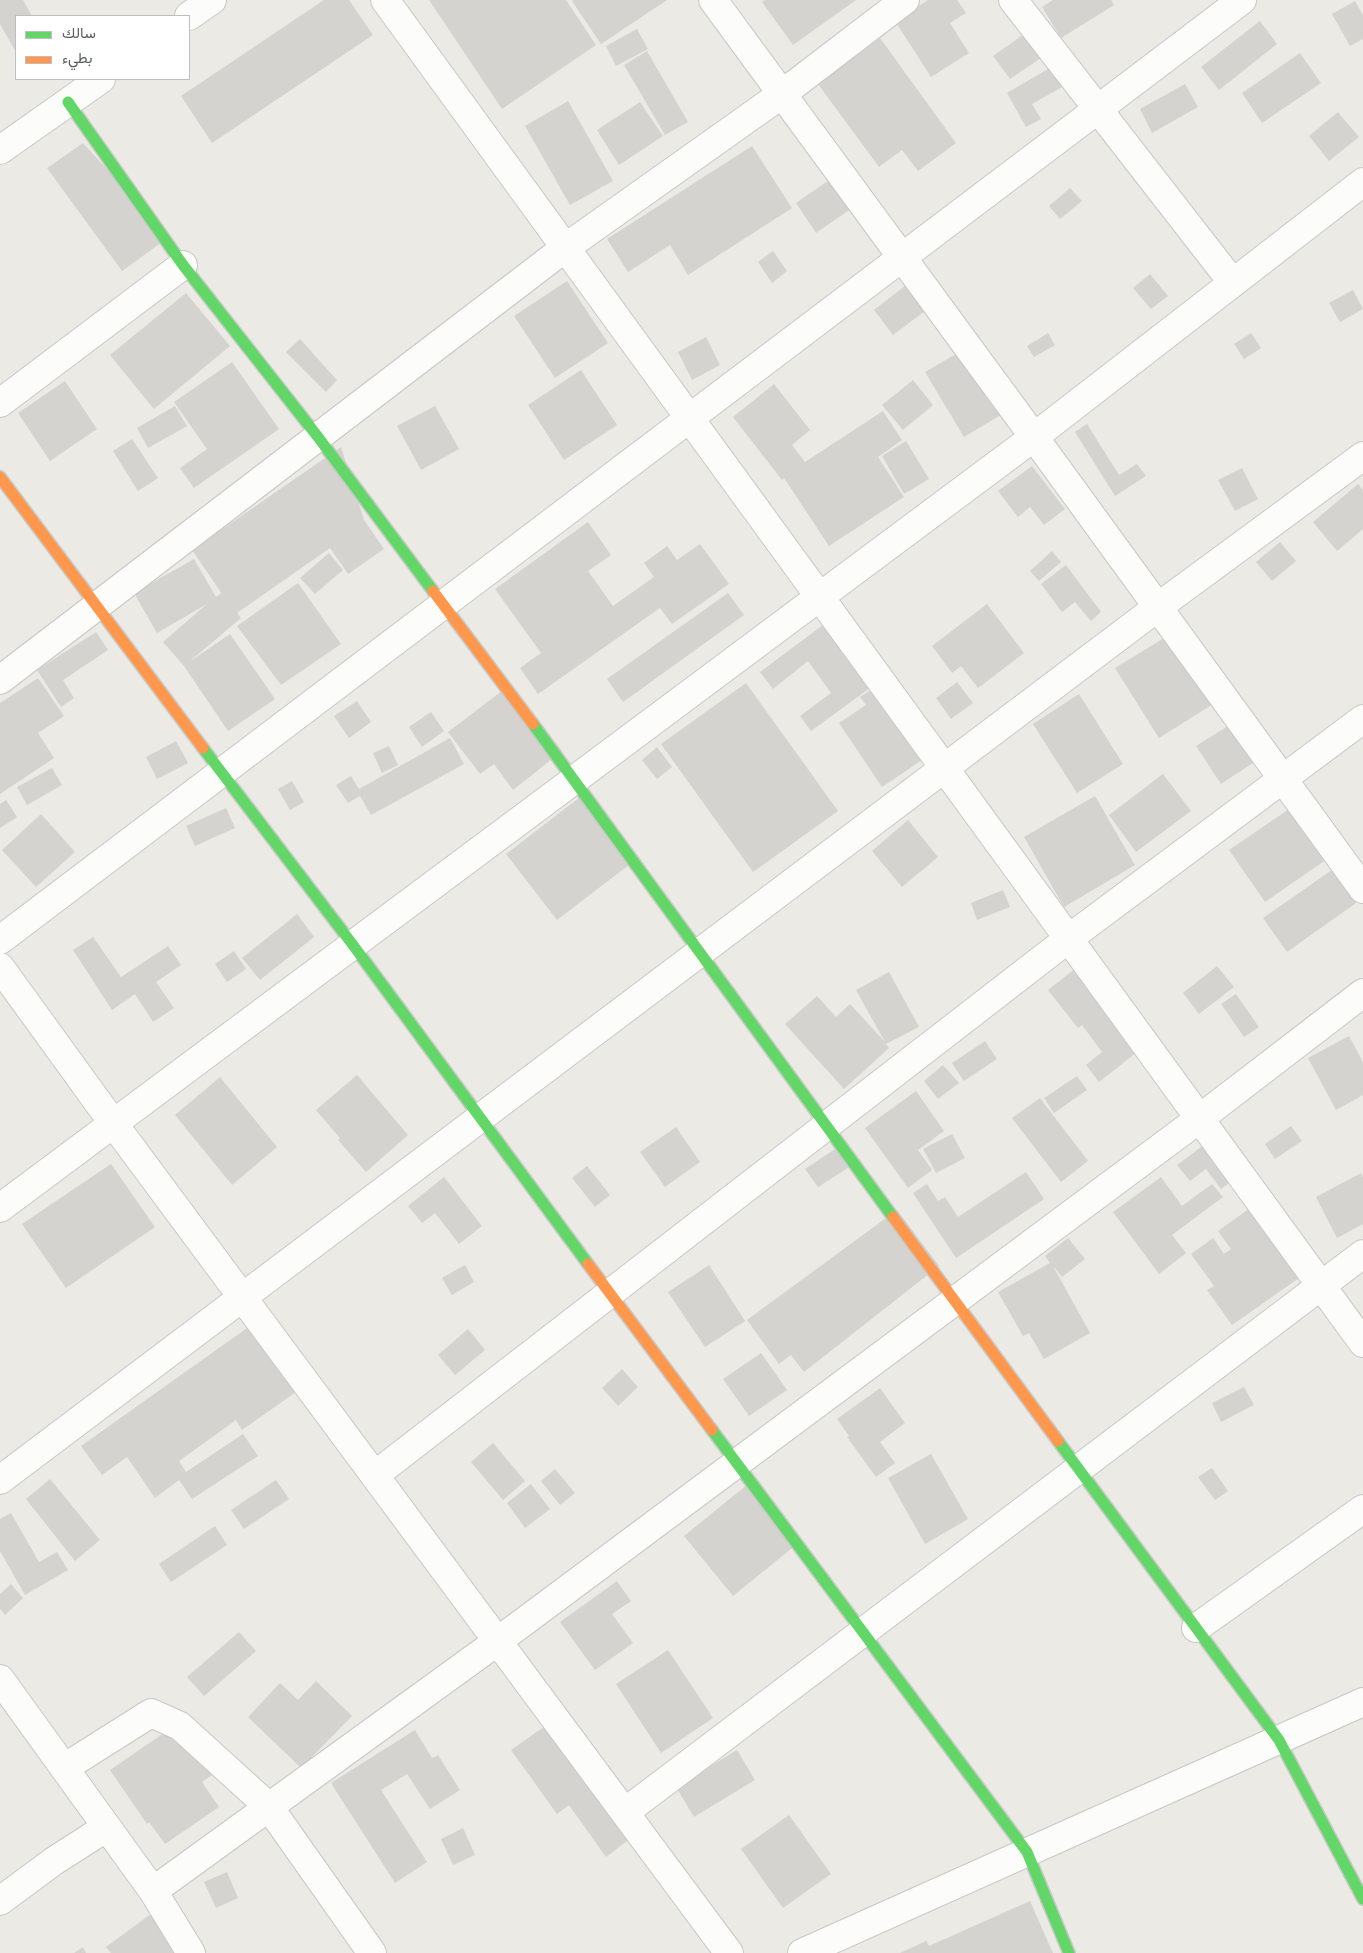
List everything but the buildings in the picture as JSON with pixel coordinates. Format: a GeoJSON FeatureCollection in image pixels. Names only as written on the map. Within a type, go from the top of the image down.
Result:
{"type":"FeatureCollection","features":[{"type":"Feature","properties":{"kind":"street"},"geometry":{"type":"LineString","coordinates":[[190,15],[212,0]]}},
{"type":"Feature","properties":{"kind":"street"},"geometry":{"type":"LineString","coordinates":[[384,0],[1363,1343]]}},
{"type":"Feature","properties":{"kind":"street"},"geometry":{"type":"LineString","coordinates":[[713,0],[1363,889]]}},
{"type":"Feature","properties":{"kind":"street"},"geometry":{"type":"LineString","coordinates":[[0,680],[565,248],[782,94],[905,0]]}},
{"type":"Feature","properties":{"kind":"street"},"geometry":{"type":"LineString","coordinates":[[1013,0],[1233,283]]}},
{"type":"Feature","properties":{"kind":"street"},"geometry":{"type":"LineString","coordinates":[[0,940],[690,420],[902,256],[1242,0]]}},
{"type":"Feature","properties":{"kind":"street"},"geometry":{"type":"LineString","coordinates":[[0,150],[99,80]]}},
{"type":"Feature","properties":{"kind":"street"},"geometry":{"type":"LineString","coordinates":[[68,102],[183,265],[318,437],[574,780],[698,953],[1279,1740],[1363,1899]]}},
{"type":"Feature","properties":{"kind":"street"},"geometry":{"type":"LineString","coordinates":[[0,1208],[1034,437],[1363,182]]}},
{"type":"Feature","properties":{"kind":"street"},"geometry":{"type":"LineString","coordinates":[[0,403],[183,265]]}},
{"type":"Feature","properties":{"kind":"street"},"geometry":{"type":"LineString","coordinates":[[0,1480],[1158,607],[1363,456]]}},
{"type":"Feature","properties":{"kind":"street"},"geometry":{"type":"LineString","coordinates":[[0,477],[221,774],[352,945],[1027,1852],[1069,1953]]}},
{"type":"Feature","properties":{"kind":"street"},"geometry":{"type":"LineString","coordinates":[[375,1475],[1068,939],[1363,718]]}},
{"type":"Feature","properties":{"kind":"street"},"geometry":{"type":"LineString","coordinates":[[0,967],[113,1123],[729,1953]]}},
{"type":"Feature","properties":{"kind":"street"},"geometry":{"type":"LineString","coordinates":[[153,1891],[498,1642],[1199,1119],[1363,993]]}},
{"type":"Feature","properties":{"kind":"street"},"geometry":{"type":"LineString","coordinates":[[625,1812],[1363,1254]]}},
{"type":"Feature","properties":{"kind":"street"},"geometry":{"type":"LineString","coordinates":[[1196,1628],[1363,1509]]}},
{"type":"Feature","properties":{"kind":"street"},"geometry":{"type":"LineString","coordinates":[[0,1679],[153,1891],[191,1953]]}},
{"type":"Feature","properties":{"kind":"street"},"geometry":{"type":"LineString","coordinates":[[802,1953],[1363,1702]]}},
{"type":"Feature","properties":{"kind":"street"},"geometry":{"type":"LineString","coordinates":[[64,1768],[151,1713],[180,1726],[269,1807],[372,1953]]}},
{"type":"Feature","properties":{"kind":"street"},"geometry":{"type":"LineString","coordinates":[[0,1901],[54,1861],[107,1828]]}},
{"type":"Feature","properties":{"kind":"traffic: fast"},"geometry":{"type":"LineString","coordinates":[[68,102],[183,265],[318,437],[433,591]]}},
{"type":"Feature","properties":{"kind":"traffic: fast"},"geometry":{"type":"LineString","coordinates":[[533,724],[893,1217]]}},
{"type":"Feature","properties":{"kind":"traffic: fast"},"geometry":{"type":"LineString","coordinates":[[203,748],[353,945],[588,1264]]}},
{"type":"Feature","properties":{"kind":"traffic: fast"},"geometry":{"type":"LineString","coordinates":[[712,1430],[1027,1852],[1069,1953]]}},
{"type":"Feature","properties":{"kind":"traffic: fast"},"geometry":{"type":"LineString","coordinates":[[1058,1441],[1279,1740],[1363,1899]]}},
{"type":"Feature","properties":{"kind":"traffic: slow"},"geometry":{"type":"LineString","coordinates":[[0,477],[203,748]]}},
{"type":"Feature","properties":{"kind":"traffic: slow"},"geometry":{"type":"LineString","coordinates":[[433,591],[533,724]]}},
{"type":"Feature","properties":{"kind":"traffic: slow"},"geometry":{"type":"LineString","coordinates":[[893,1217],[1058,1441]]}},
{"type":"Feature","properties":{"kind":"traffic: slow"},"geometry":{"type":"LineString","coordinates":[[588,1264],[712,1430]]}}]}
